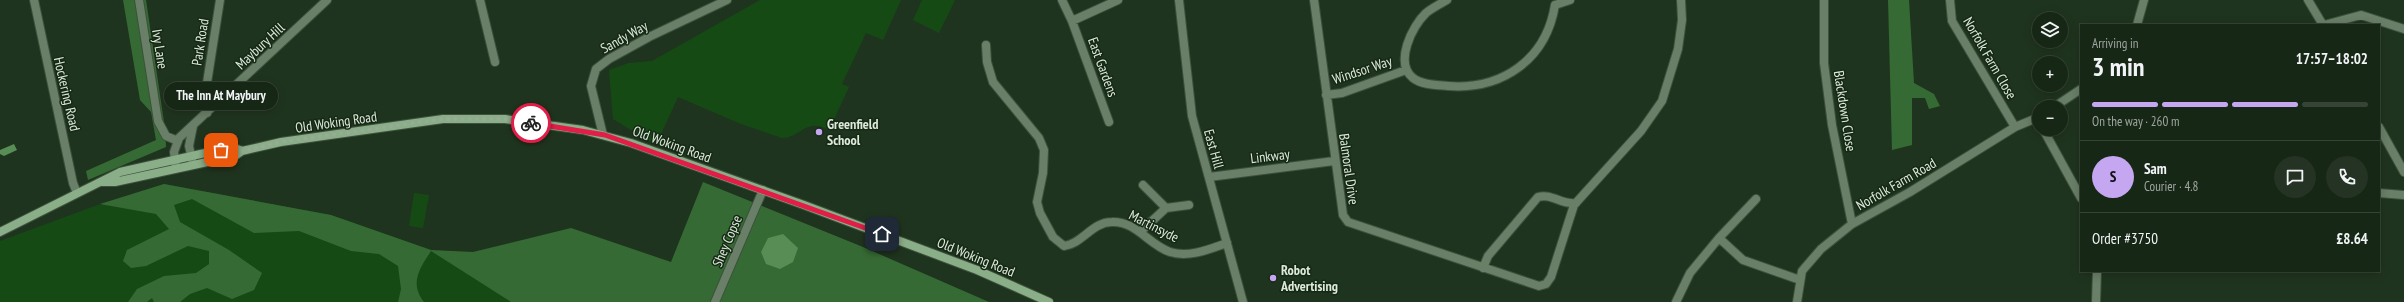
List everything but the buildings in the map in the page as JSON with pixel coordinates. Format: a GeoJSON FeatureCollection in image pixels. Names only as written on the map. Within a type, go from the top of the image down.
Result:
{"type":"FeatureCollection","features":[{"type":"Feature","properties":{"kind":"main road","name":"Old Woking Road"},"geometry":{"type":"LineString","coordinates":[[102,182],[115,182],[235,156],[242,151],[281,142],[443,119],[505,119],[603,134],[763,190],[977,270],[1049,302]]}},
{"type":"Feature","properties":{"kind":"main road","name":"Old Woking Road"},"geometry":{"type":"LineString","coordinates":[[0,232],[120,172],[232,148],[242,151]]}},
{"type":"Feature","properties":{"kind":"street","name":"Hockering Road"},"geometry":{"type":"LineString","coordinates":[[34,0],[72,183],[77,193]]}},
{"type":"Feature","properties":{"kind":"street","name":"Ivy Lane"},"geometry":{"type":"LineString","coordinates":[[139,0],[158,120],[166,136],[178,141]]}},
{"type":"Feature","properties":{"kind":"street","name":"Park Road"},"geometry":{"type":"LineString","coordinates":[[207,112],[204,102],[220,0]]}},
{"type":"Feature","properties":{"kind":"street","name":"Maybury Hill"},"geometry":{"type":"LineString","coordinates":[[178,141],[327,0]]}},
{"type":"Feature","properties":{"kind":"street"},"geometry":{"type":"LineString","coordinates":[[480,0],[495,62]]}},
{"type":"Feature","properties":{"kind":"street","name":"Sandy Way"},"geometry":{"type":"LineString","coordinates":[[603,134],[590,86],[596,69],[609,59],[649,37],[727,0]]}},
{"type":"Feature","properties":{"kind":"street","name":"East Gardens"},"geometry":{"type":"LineString","coordinates":[[1062,0],[1072,21],[1109,122]]}},
{"type":"Feature","properties":{"kind":"street"},"geometry":{"type":"LineString","coordinates":[[1072,21],[1118,0]]}},
{"type":"Feature","properties":{"kind":"street","name":"East Hill"},"geometry":{"type":"LineString","coordinates":[[1179,0],[1192,116],[1243,302]]}},
{"type":"Feature","properties":{"kind":"street","name":"Balmoral Drive"},"geometry":{"type":"LineString","coordinates":[[1314,0],[1334,161],[1343,215],[1348,222],[1539,286],[1546,284],[1551,277],[1568,220],[1576,203],[1641,131],[1662,101],[1678,49],[1682,20],[1681,0]]}},
{"type":"Feature","properties":{"kind":"street","name":"Windsor Way"},"geometry":{"type":"LineString","coordinates":[[1447,0],[1425,14],[1408,40],[1405,56],[1406,70],[1413,78],[1432,85],[1466,87],[1491,82],[1520,67],[1541,46],[1552,21],[1552,3],[1570,0]]}},
{"type":"Feature","properties":{"kind":"street","name":"Blackdown Close"},"geometry":{"type":"LineString","coordinates":[[1824,0],[1824,63],[1830,110],[1852,224]]}},
{"type":"Feature","properties":{"kind":"street","name":"Norfolk Farm Close"},"geometry":{"type":"LineString","coordinates":[[1950,0],[1952,21],[2015,127]]}},
{"type":"Feature","properties":{"kind":"street"},"geometry":{"type":"LineString","coordinates":[[2137,24],[2144,0]]}},
{"type":"Feature","properties":{"kind":"street"},"geometry":{"type":"LineString","coordinates":[[2308,0],[2323,24]]}},
{"type":"Feature","properties":{"kind":"street"},"geometry":{"type":"LineString","coordinates":[[2328,24],[2362,15],[2404,29]]}},
{"type":"Feature","properties":{"kind":"street","name":"Martinsyde"},"geometry":{"type":"LineString","coordinates":[[986,45],[987,62],[993,82],[1039,138],[1044,150],[1043,174],[1037,202],[1040,213],[1054,237],[1064,246],[1070,246],[1097,226],[1113,221],[1128,224],[1155,244],[1171,252],[1196,253],[1227,243]]}},
{"type":"Feature","properties":{"kind":"street","name":"Windsor Way"},"geometry":{"type":"LineString","coordinates":[[1326,95],[1342,93],[1406,70]]}},
{"type":"Feature","properties":{"kind":"street"},"geometry":{"type":"LineString","coordinates":[[2064,100],[2080,90]]}},
{"type":"Feature","properties":{"kind":"street","name":"Norfolk Farm Road"},"geometry":{"type":"LineString","coordinates":[[1797,302],[1802,271],[1821,249],[1852,224],[1910,192],[2015,127],[2032,121]]}},
{"type":"Feature","properties":{"kind":"street"},"geometry":{"type":"LineString","coordinates":[[193,126],[189,141],[191,156],[194,164]]}},
{"type":"Feature","properties":{"kind":"street"},"geometry":{"type":"LineString","coordinates":[[2380,129],[2404,172]]}},
{"type":"Feature","properties":{"kind":"street"},"geometry":{"type":"LineString","coordinates":[[2047,136],[2080,196]]}},
{"type":"Feature","properties":{"kind":"street"},"geometry":{"type":"LineString","coordinates":[[176,168],[174,160],[178,141]]}},
{"type":"Feature","properties":{"kind":"street","name":"Linkway"},"geometry":{"type":"LineString","coordinates":[[1209,177],[1334,161]]}},
{"type":"Feature","properties":{"kind":"street"},"geometry":{"type":"LineString","coordinates":[[1143,185],[1166,208]]}},
{"type":"Feature","properties":{"kind":"street","name":"Shey Copse"},"geometry":{"type":"LineString","coordinates":[[715,302],[763,190]]}},
{"type":"Feature","properties":{"kind":"street"},"geometry":{"type":"LineString","coordinates":[[2380,193],[2404,196]]}},
{"type":"Feature","properties":{"kind":"street"},"geometry":{"type":"LineString","coordinates":[[1483,268],[1488,256],[1538,197],[1550,196],[1564,203],[1576,203]]}},
{"type":"Feature","properties":{"kind":"street"},"geometry":{"type":"LineString","coordinates":[[1676,302],[1690,273],[1719,238],[1756,199]]}},
{"type":"Feature","properties":{"kind":"street"},"geometry":{"type":"LineString","coordinates":[[1140,232],[1166,208],[1189,205]]}},
{"type":"Feature","properties":{"kind":"street"},"geometry":{"type":"LineString","coordinates":[[1719,238],[1743,260],[1800,280]]}},
{"type":"Feature","properties":{"kind":"street"},"geometry":{"type":"LineString","coordinates":[[2096,302],[2098,272]]}},
{"type":"Feature","properties":{"kind":"shaded area"},"geometry":{"type":"Polygon","coordinates":[[[123,0],[146,0],[165,129],[166,147],[88,180],[86,171],[156,140],[151,112],[140,100],[123,0]]]}},
{"type":"Feature","properties":{"kind":"shaded area"},"geometry":{"type":"Polygon","coordinates":[[[760,0],[901,0],[883,40],[866,33],[842,84],[849,87],[829,130],[814,126],[804,129],[794,135],[782,138],[741,124],[678,97],[656,145],[613,119],[609,70],[629,63],[652,61],[760,0]]]}},
{"type":"Feature","properties":{"kind":"shaded area"},"geometry":{"type":"Polygon","coordinates":[[[922,0],[955,0],[939,33],[913,20],[922,0]]]}},
{"type":"Feature","properties":{"kind":"shaded area"},"geometry":{"type":"Polygon","coordinates":[[[1888,0],[1909,0],[1914,83],[1934,94],[1940,106],[1929,109],[1925,98],[1912,98],[1912,145],[1892,150],[1888,0]]]}},
{"type":"Feature","properties":{"kind":"shaded area"},"geometry":{"type":"Polygon","coordinates":[[[14,144],[17,150],[4,156],[0,154],[0,150],[14,144]]]}},
{"type":"Feature","properties":{"kind":"shaded area"},"geometry":{"type":"Polygon","coordinates":[[[703,182],[863,247],[989,302],[511,302],[431,251],[423,263],[417,282],[417,288],[424,302],[398,302],[401,289],[398,266],[379,254],[351,251],[299,231],[254,233],[192,199],[174,205],[180,222],[229,250],[262,273],[254,290],[232,299],[207,288],[190,294],[180,302],[154,302],[152,298],[147,302],[128,302],[137,289],[164,276],[196,273],[209,264],[209,251],[188,246],[146,266],[131,268],[123,261],[127,250],[169,229],[156,214],[100,204],[164,184],[331,215],[431,250],[473,252],[571,228],[671,262],[703,182]]]}},
{"type":"Feature","properties":{"kind":"shaded area"},"geometry":{"type":"Polygon","coordinates":[[[164,184],[331,215],[431,250],[546,302],[0,302],[0,241],[92,207],[164,184]]]}},
{"type":"Feature","properties":{"kind":"shaded area"},"geometry":{"type":"Polygon","coordinates":[[[414,193],[429,195],[423,228],[409,226],[414,193]]]}},
{"type":"Feature","properties":{"kind":"shaded area"},"geometry":{"type":"Polygon","coordinates":[[[783,234],[798,248],[793,262],[780,269],[766,264],[761,252],[768,238],[783,234]]]}},
{"type":"Feature","properties":{"kind":"way so far"},"geometry":{"type":"LineString","coordinates":[[221,150],[236,148],[242,151],[281,142],[443,119],[505,119],[531,123]]}},
{"type":"Feature","properties":{"kind":"place","name":"Greenfield School"},"geometry":{"type":"Point","coordinates":[819,132]}},
{"type":"Feature","properties":{"kind":"place","name":"The Inn At Maybury"},"geometry":{"type":"Point","coordinates":[221,150]}},
{"type":"Feature","properties":{"kind":"place","name":"Robot Advertising"},"geometry":{"type":"Point","coordinates":[1273,278]}},
{"type":"Feature","properties":{"kind":"route"},"geometry":{"type":"LineString","coordinates":[[531,123],[583,130],[605,135],[763,190],[882,234]]}}]}
